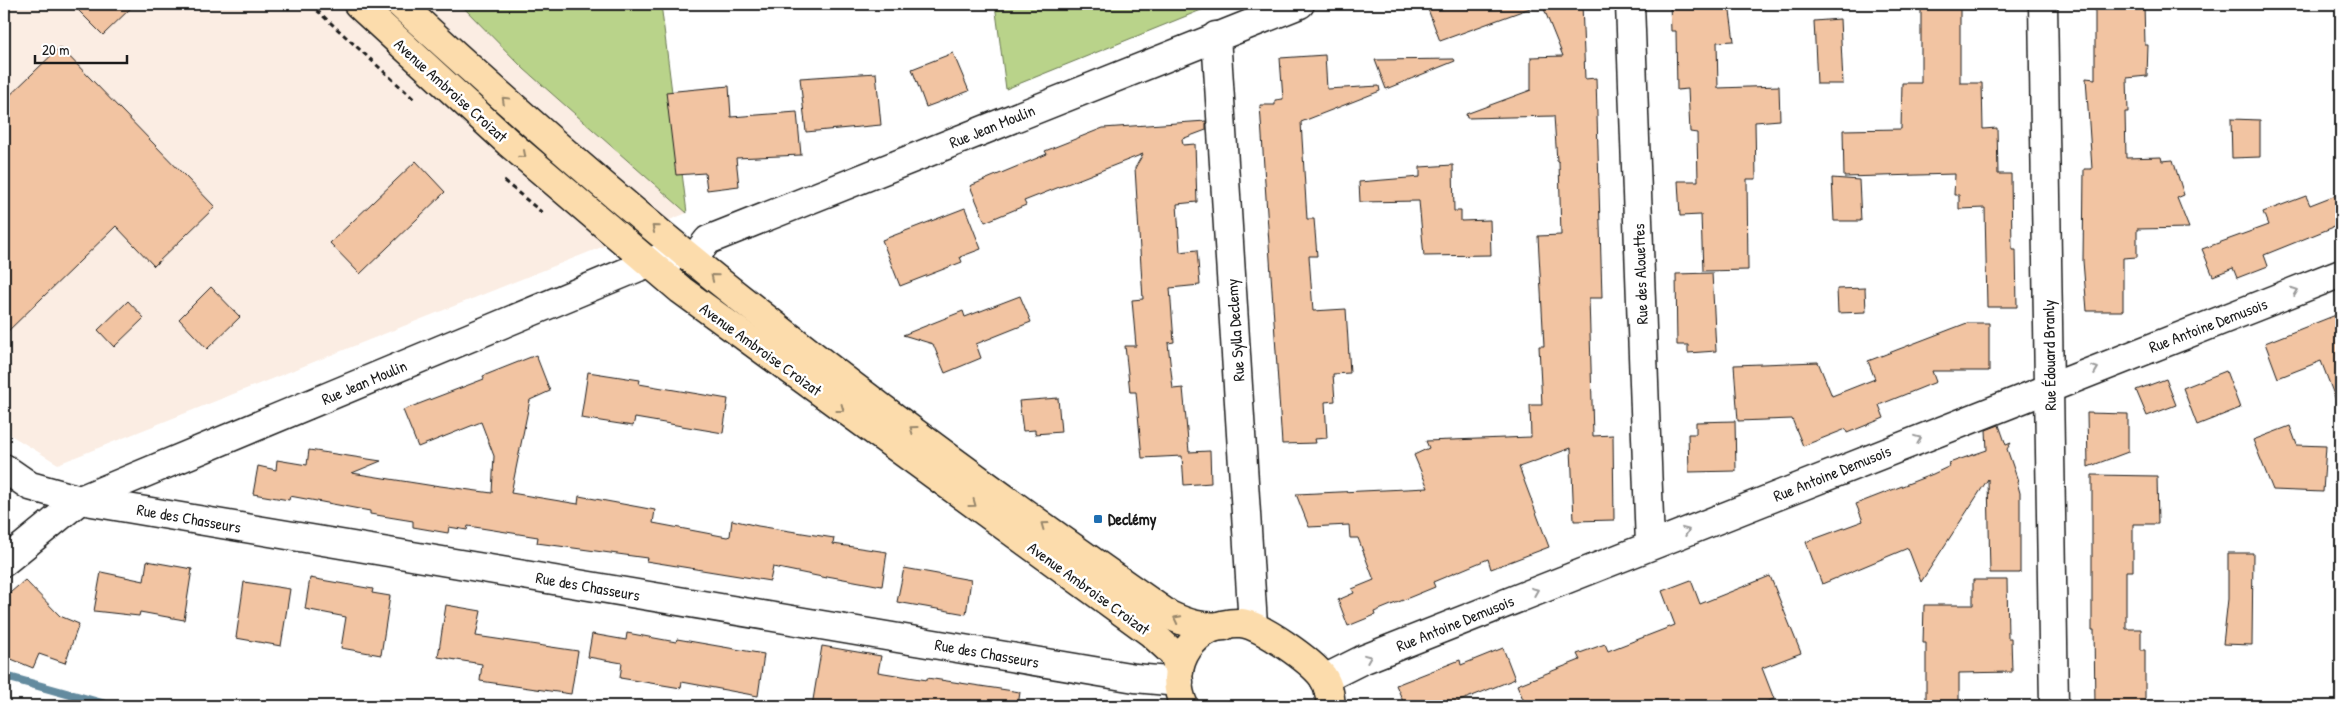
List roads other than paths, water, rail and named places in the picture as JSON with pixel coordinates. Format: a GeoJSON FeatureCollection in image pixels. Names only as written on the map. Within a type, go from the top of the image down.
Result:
{"type":"FeatureCollection","features":[{"type":"Feature","properties":{"kind":"main road","name":"Avenue Ambroise Croizat"},"geometry":{"type":"LineString","coordinates":[[358,4],[509,143],[649,263],[743,337],[1151,633],[1174,654],[1181,686]]}},
{"type":"Feature","properties":{"kind":"main road","name":"Avenue Ambroise Croizat"},"geometry":{"type":"LineString","coordinates":[[400,4],[524,118],[693,259],[831,368],[1168,615],[1195,626],[1208,628],[1242,624],[1253,625]]}},
{"type":"Feature","properties":{"kind":"main road"},"geometry":{"type":"LineString","coordinates":[[1253,625],[1268,633],[1308,663],[1324,679],[1329,688],[1331,706]]}},
{"type":"Feature","properties":{"kind":"main road"},"geometry":{"type":"LineString","coordinates":[[1181,686],[1183,657],[1193,640],[1224,626]]}},
{"type":"Feature","properties":{"kind":"street","name":"Rue Jean Moulin"},"geometry":{"type":"LineString","coordinates":[[693,259],[708,240],[1300,4]]}},
{"type":"Feature","properties":{"kind":"street","name":"Rue des Alouettes"},"geometry":{"type":"LineString","coordinates":[[1630,4],[1650,545]]}},
{"type":"Feature","properties":{"kind":"street","name":"Rue Édouard Branly"},"geometry":{"type":"LineString","coordinates":[[2043,4],[2054,706]]}},
{"type":"Feature","properties":{"kind":"street","name":"Rue Sylla Declemy"},"geometry":{"type":"LineString","coordinates":[[1216,36],[1253,625]]}},
{"type":"Feature","properties":{"kind":"street"},"geometry":{"type":"LineString","coordinates":[[649,263],[658,259],[671,264],[706,295],[800,362],[810,367],[831,368]]}},
{"type":"Feature","properties":{"kind":"street","name":"Rue Jean Moulin"},"geometry":{"type":"LineString","coordinates":[[4,562],[80,500],[649,263]]}},
{"type":"Feature","properties":{"kind":"street","name":"Rue Antoine Demusois"},"geometry":{"type":"LineString","coordinates":[[1324,679],[1362,660],[1650,545],[2341,273]]}},
{"type":"Feature","properties":{"kind":"street","name":"Rue des Chasseurs"},"geometry":{"type":"LineString","coordinates":[[4,468],[30,486],[80,500],[1181,686]]}},
{"type":"Feature","properties":{"kind":"waterway"},"geometry":{"type":"LineString","coordinates":[[4,676],[111,706]]}},
{"type":"Feature","properties":{"kind":"place","name":"Declémy"},"geometry":{"type":"Point","coordinates":[1098,519]}}]}
